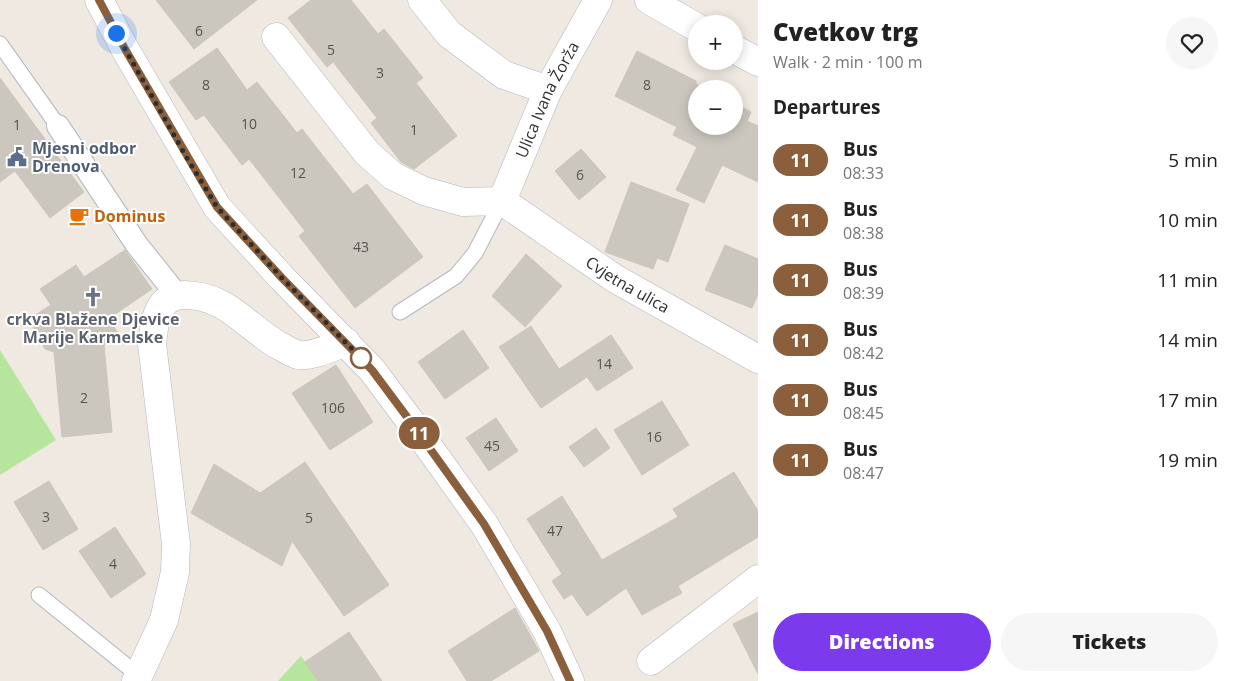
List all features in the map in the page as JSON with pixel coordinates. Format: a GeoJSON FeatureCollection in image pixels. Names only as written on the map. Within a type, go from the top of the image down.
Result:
{"type":"FeatureCollection","features":[{"type":"Feature","properties":{"kind":"street"},"geometry":{"type":"LineString","coordinates":[[99,0],[125,49],[217,207],[282,278],[372,370],[484,524],[547,631],[570,681]]}},
{"type":"Feature","properties":{"kind":"street"},"geometry":{"type":"LineString","coordinates":[[422,0],[449,34],[504,75],[548,90]]}},
{"type":"Feature","properties":{"kind":"street","name":"Ulica Ivana Žorža"},"geometry":{"type":"LineString","coordinates":[[502,202],[548,90],[598,0]]}},
{"type":"Feature","properties":{"kind":"street"},"geometry":{"type":"LineString","coordinates":[[649,0],[688,22]]}},
{"type":"Feature","properties":{"kind":"street"},"geometry":{"type":"LineString","coordinates":[[276,37],[367,153],[393,176],[424,191],[463,202],[502,202]]}},
{"type":"Feature","properties":{"kind":"street"},"geometry":{"type":"LineString","coordinates":[[743,54],[758,62]]}},
{"type":"Feature","properties":{"kind":"street"},"geometry":{"type":"LineString","coordinates":[[58,126],[140,249],[177,295]]}},
{"type":"Feature","properties":{"kind":"street","name":"Cvjetna ulica"},"geometry":{"type":"LineString","coordinates":[[502,202],[614,278],[758,359]]}},
{"type":"Feature","properties":{"kind":"street"},"geometry":{"type":"LineString","coordinates":[[137,678],[164,620],[175,572],[176,544],[152,344],[155,317],[166,302],[177,295],[199,295],[228,306],[272,342],[298,354],[324,350],[346,342]]}},
{"type":"Feature","properties":{"kind":"street"},"geometry":{"type":"LineString","coordinates":[[651,661],[758,579]]}},
{"type":"Feature","properties":{"kind":"lane"},"geometry":{"type":"LineString","coordinates":[[0,44],[58,126]]}},
{"type":"Feature","properties":{"kind":"lane"},"geometry":{"type":"LineString","coordinates":[[400,312],[456,276],[475,252],[502,202]]}},
{"type":"Feature","properties":{"kind":"lane"},"geometry":{"type":"LineString","coordinates":[[40,595],[137,678]]}},
{"type":"Feature","properties":{"kind":"green space"},"geometry":{"type":"Polygon","coordinates":[[[0,350],[56,440],[0,475],[0,350]]]}},
{"type":"Feature","properties":{"kind":"green space"},"geometry":{"type":"Polygon","coordinates":[[[301,656],[318,681],[278,681],[301,656]]]}},
{"type":"Feature","properties":{"kind":"building"},"geometry":{"type":"Polygon","coordinates":[[[156,0],[257,0],[194,49],[156,0]]]}},
{"type":"Feature","properties":{"kind":"building"},"geometry":{"type":"Polygon","coordinates":[[[311,0],[351,0],[378,34],[384,29],[423,78],[416,83],[457,136],[414,169],[401,162],[371,123],[377,118],[333,62],[327,67],[288,18],[311,0]]]}},
{"type":"Feature","properties":{"kind":"building"},"geometry":{"type":"Polygon","coordinates":[[[217,48],[247,90],[257,82],[297,133],[302,129],[353,194],[367,184],[423,257],[355,308],[299,236],[305,231],[249,159],[242,165],[204,115],[196,120],[169,82],[217,48]]]}},
{"type":"Feature","properties":{"kind":"building"},"geometry":{"type":"Polygon","coordinates":[[[637,51],[694,80],[688,80],[688,135],[743,135],[743,108],[751,112],[747,121],[758,126],[758,182],[722,165],[704,203],[676,190],[697,147],[673,135],[677,127],[615,96],[637,51]]]}},
{"type":"Feature","properties":{"kind":"building"},"geometry":{"type":"Polygon","coordinates":[[[0,78],[84,192],[50,218],[15,171],[0,182],[0,78]]]}},
{"type":"Feature","properties":{"kind":"building"},"geometry":{"type":"Polygon","coordinates":[[[581,149],[606,177],[579,200],[555,171],[581,149]]]}},
{"type":"Feature","properties":{"kind":"building"},"geometry":{"type":"Polygon","coordinates":[[[631,182],[689,204],[668,262],[657,258],[653,269],[605,252],[631,182]]]}},
{"type":"Feature","properties":{"kind":"building"},"geometry":{"type":"Polygon","coordinates":[[[725,245],[758,259],[758,294],[752,308],[705,290],[725,245]]]}},
{"type":"Feature","properties":{"kind":"building","name":"crkva Blažene Djevice Marije Karmelske"},"geometry":{"type":"Polygon","coordinates":[[[125,250],[152,289],[108,319],[119,334],[104,345],[112,432],[62,437],[54,352],[45,349],[33,327],[37,314],[51,305],[40,289],[76,265],[84,277],[125,250]]]}},
{"type":"Feature","properties":{"kind":"building"},"geometry":{"type":"Polygon","coordinates":[[[526,254],[562,286],[525,327],[492,296],[526,254]]]}},
{"type":"Feature","properties":{"kind":"building"},"geometry":{"type":"Polygon","coordinates":[[[531,326],[559,369],[611,335],[633,368],[597,391],[587,377],[541,408],[499,347],[531,326]]]}},
{"type":"Feature","properties":{"kind":"building"},"geometry":{"type":"Polygon","coordinates":[[[463,330],[489,368],[445,399],[418,362],[463,330]]]}},
{"type":"Feature","properties":{"kind":"building"},"geometry":{"type":"Polygon","coordinates":[[[336,365],[373,422],[330,450],[292,393],[336,365]]]}},
{"type":"Feature","properties":{"kind":"building"},"geometry":{"type":"Polygon","coordinates":[[[662,401],[689,445],[642,475],[614,430],[662,401]]]}},
{"type":"Feature","properties":{"kind":"building"},"geometry":{"type":"Polygon","coordinates":[[[496,418],[518,451],[489,471],[466,438],[496,418]]]}},
{"type":"Feature","properties":{"kind":"building"},"geometry":{"type":"Polygon","coordinates":[[[596,428],[610,448],[584,467],[569,447],[596,428]]]}},
{"type":"Feature","properties":{"kind":"building"},"geometry":{"type":"Polygon","coordinates":[[[305,462],[389,585],[344,616],[292,541],[282,566],[191,513],[214,464],[260,493],[305,462]]]}},
{"type":"Feature","properties":{"kind":"building"},"geometry":{"type":"Polygon","coordinates":[[[734,472],[758,511],[758,537],[678,586],[682,593],[642,615],[626,588],[587,616],[572,594],[564,599],[552,581],[562,574],[527,519],[562,496],[602,560],[678,517],[673,509],[734,472]]]}},
{"type":"Feature","properties":{"kind":"building"},"geometry":{"type":"Polygon","coordinates":[[[49,481],[78,529],[43,550],[14,502],[49,481]]]}},
{"type":"Feature","properties":{"kind":"building"},"geometry":{"type":"Polygon","coordinates":[[[115,527],[146,574],[111,598],[79,551],[115,527]]]}},
{"type":"Feature","properties":{"kind":"building"},"geometry":{"type":"Polygon","coordinates":[[[515,608],[539,651],[491,681],[467,681],[448,651],[515,608]]]}},
{"type":"Feature","properties":{"kind":"building"},"geometry":{"type":"Polygon","coordinates":[[[758,612],[758,674],[733,624],[758,612]]]}},
{"type":"Feature","properties":{"kind":"building"},"geometry":{"type":"Polygon","coordinates":[[[349,632],[382,681],[318,681],[305,662],[349,632]]]}},
{"type":"Feature","properties":{"kind":"bus line","name":"11"},"geometry":{"type":"LineString","coordinates":[[99,0],[187,158],[217,207],[282,278],[372,370],[413,425],[484,524],[547,631],[570,681]]}},
{"type":"Feature","properties":{"kind":"place","name":"Mjesni odbor Drenova"},"geometry":{"type":"Point","coordinates":[17,157]}},
{"type":"Feature","properties":{"kind":"place","name":"Dominus"},"geometry":{"type":"Point","coordinates":[79,216]}},
{"type":"Feature","properties":{"kind":"place","name":"crkva Blažene Djevice Marije Karmelske"},"geometry":{"type":"Point","coordinates":[93,297]}},
{"type":"Feature","properties":{"kind":"route"},"geometry":{"type":"LineString","coordinates":[[116,33],[217,207],[282,278],[361,358]]}}]}
